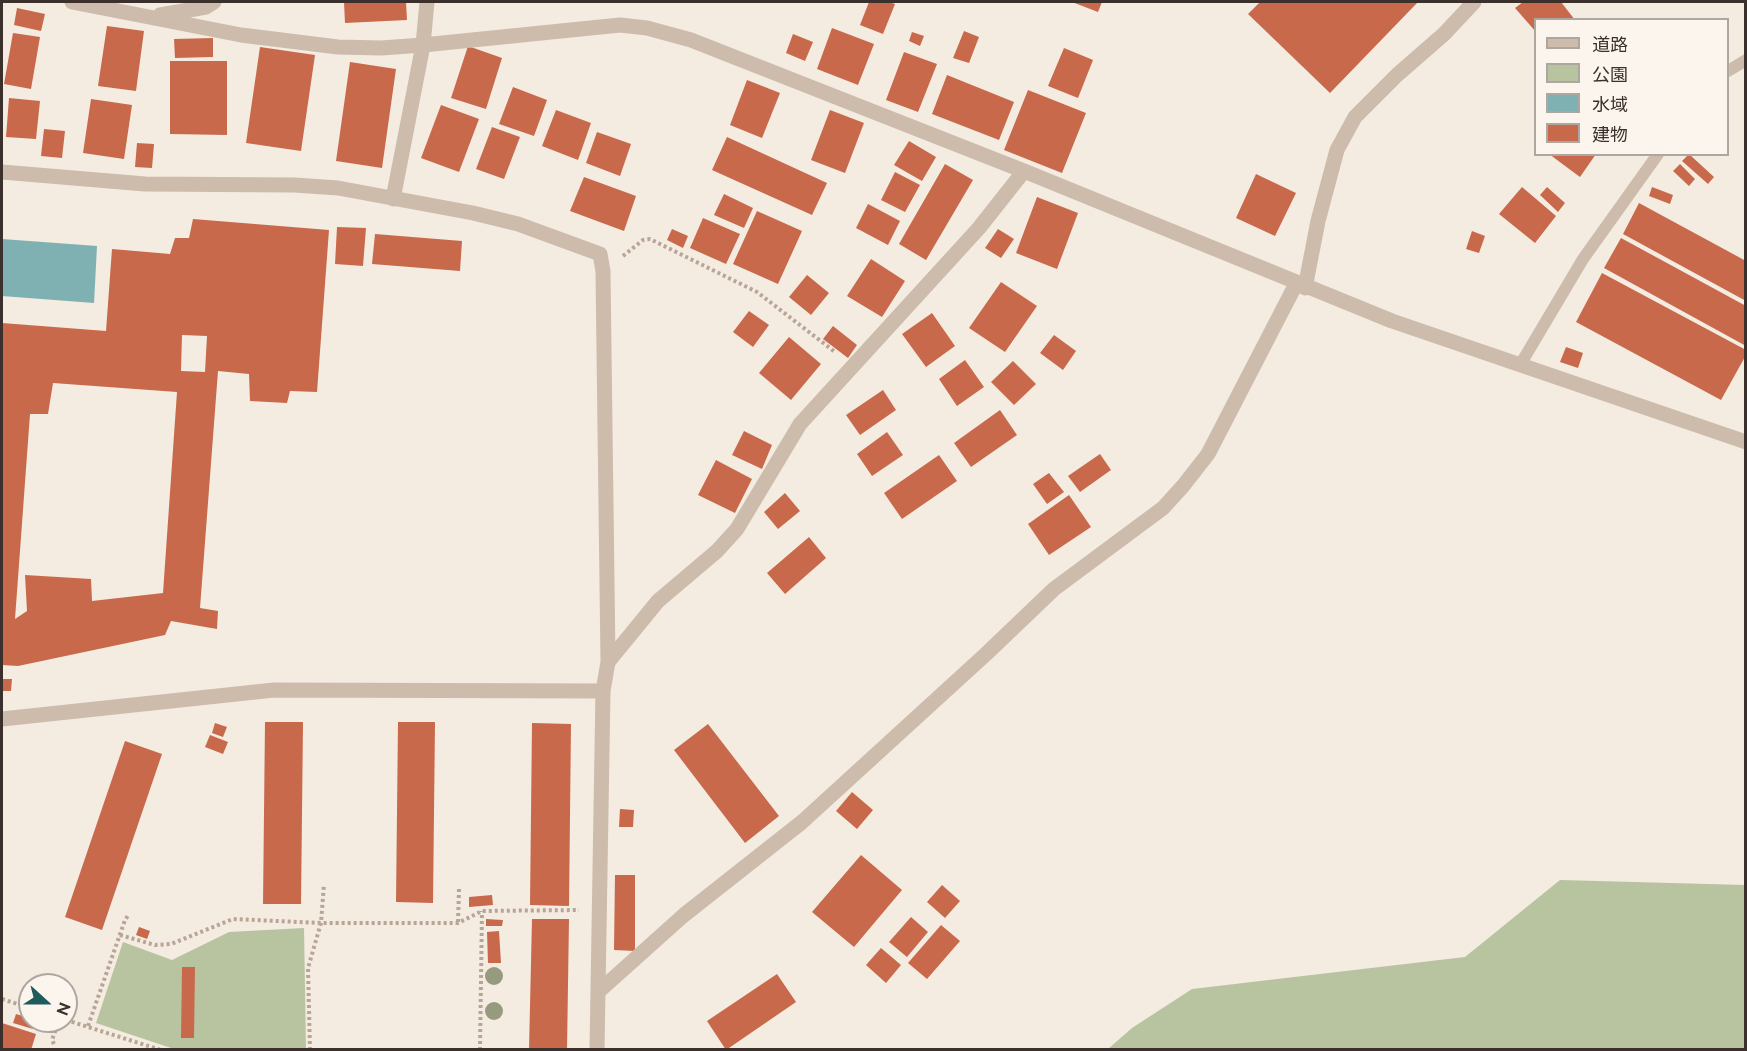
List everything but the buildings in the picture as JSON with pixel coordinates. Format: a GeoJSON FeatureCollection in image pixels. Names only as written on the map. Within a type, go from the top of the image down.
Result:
{"type":"FeatureCollection","features":[{"type":"Feature","properties":{"kind":"street"},"geometry":{"type":"LineString","coordinates":[[72,2],[241,35],[318,45],[381,48],[620,25],[648,28],[691,40],[1024,171],[1301,286],[1425,334],[1746,442]]}},
{"type":"Feature","properties":{"kind":"street"},"geometry":{"type":"LineString","coordinates":[[151,17],[206,7],[214,2]]}},
{"type":"Feature","properties":{"kind":"street"},"geometry":{"type":"LineString","coordinates":[[393,199],[423,45],[427,2]]}},
{"type":"Feature","properties":{"kind":"street"},"geometry":{"type":"LineString","coordinates":[[598,992],[684,915],[802,822],[1054,589],[1163,508],[1183,486],[1208,454],[1301,286],[1337,150],[1355,117],[1397,75],[1444,34],[1474,2]]}},
{"type":"Feature","properties":{"kind":"street"},"geometry":{"type":"LineString","coordinates":[[608,662],[658,601],[717,551],[737,529],[800,424],[979,228],[1024,171]]}},
{"type":"Feature","properties":{"kind":"street"},"geometry":{"type":"LineString","coordinates":[[2,172],[145,184],[338,188],[473,213],[518,224],[600,254],[603,271],[608,662],[603,691],[597,1050]]}},
{"type":"Feature","properties":{"kind":"street"},"geometry":{"type":"LineString","coordinates":[[2,719],[274,690],[603,691]]}},
{"type":"Feature","properties":{"kind":"lane"},"geometry":{"type":"LineString","coordinates":[[1729,70],[1746,60]]}},
{"type":"Feature","properties":{"kind":"lane"},"geometry":{"type":"LineString","coordinates":[[1520,365],[1583,259],[1657,156]]}},
{"type":"Feature","properties":{"kind":"path"},"geometry":{"type":"LineString","coordinates":[[603,271],[643,240],[650,239],[757,292],[853,366]]}},
{"type":"Feature","properties":{"kind":"path"},"geometry":{"type":"LineString","coordinates":[[309,1050],[308,968],[321,923],[324,884]]}},
{"type":"Feature","properties":{"kind":"path"},"geometry":{"type":"LineString","coordinates":[[458,923],[459,889]]}},
{"type":"Feature","properties":{"kind":"path"},"geometry":{"type":"LineString","coordinates":[[120,935],[155,945],[171,944],[233,919],[321,923],[458,923],[482,911],[600,910]]}},
{"type":"Feature","properties":{"kind":"path"},"geometry":{"type":"LineString","coordinates":[[480,1050],[482,911]]}},
{"type":"Feature","properties":{"kind":"path"},"geometry":{"type":"LineString","coordinates":[[88,1026],[129,914]]}},
{"type":"Feature","properties":{"kind":"path"},"geometry":{"type":"LineString","coordinates":[[2,999],[18,1004]]}},
{"type":"Feature","properties":{"kind":"path"},"geometry":{"type":"LineString","coordinates":[[78,1023],[161,1050]]}},
{"type":"Feature","properties":{"kind":"path"},"geometry":{"type":"LineString","coordinates":[[54,1044],[52,1040],[55,1033]]}},
{"type":"Feature","properties":{"kind":"green space"},"geometry":{"type":"Polygon","coordinates":[[[1560,880],[1745,885],[1745,1049],[1108,1049],[1132,1028],[1192,989],[1465,957],[1560,880]]]}},
{"type":"Feature","properties":{"kind":"green space"},"geometry":{"type":"Polygon","coordinates":[[[304,928],[306,1049],[174,1049],[96,1023],[123,942],[172,960],[229,932],[304,928]]]}},
{"type":"Feature","properties":{"kind":"water"},"geometry":{"type":"Polygon","coordinates":[[[2,239],[97,246],[94,303],[2,296],[2,239]]]}}]}
